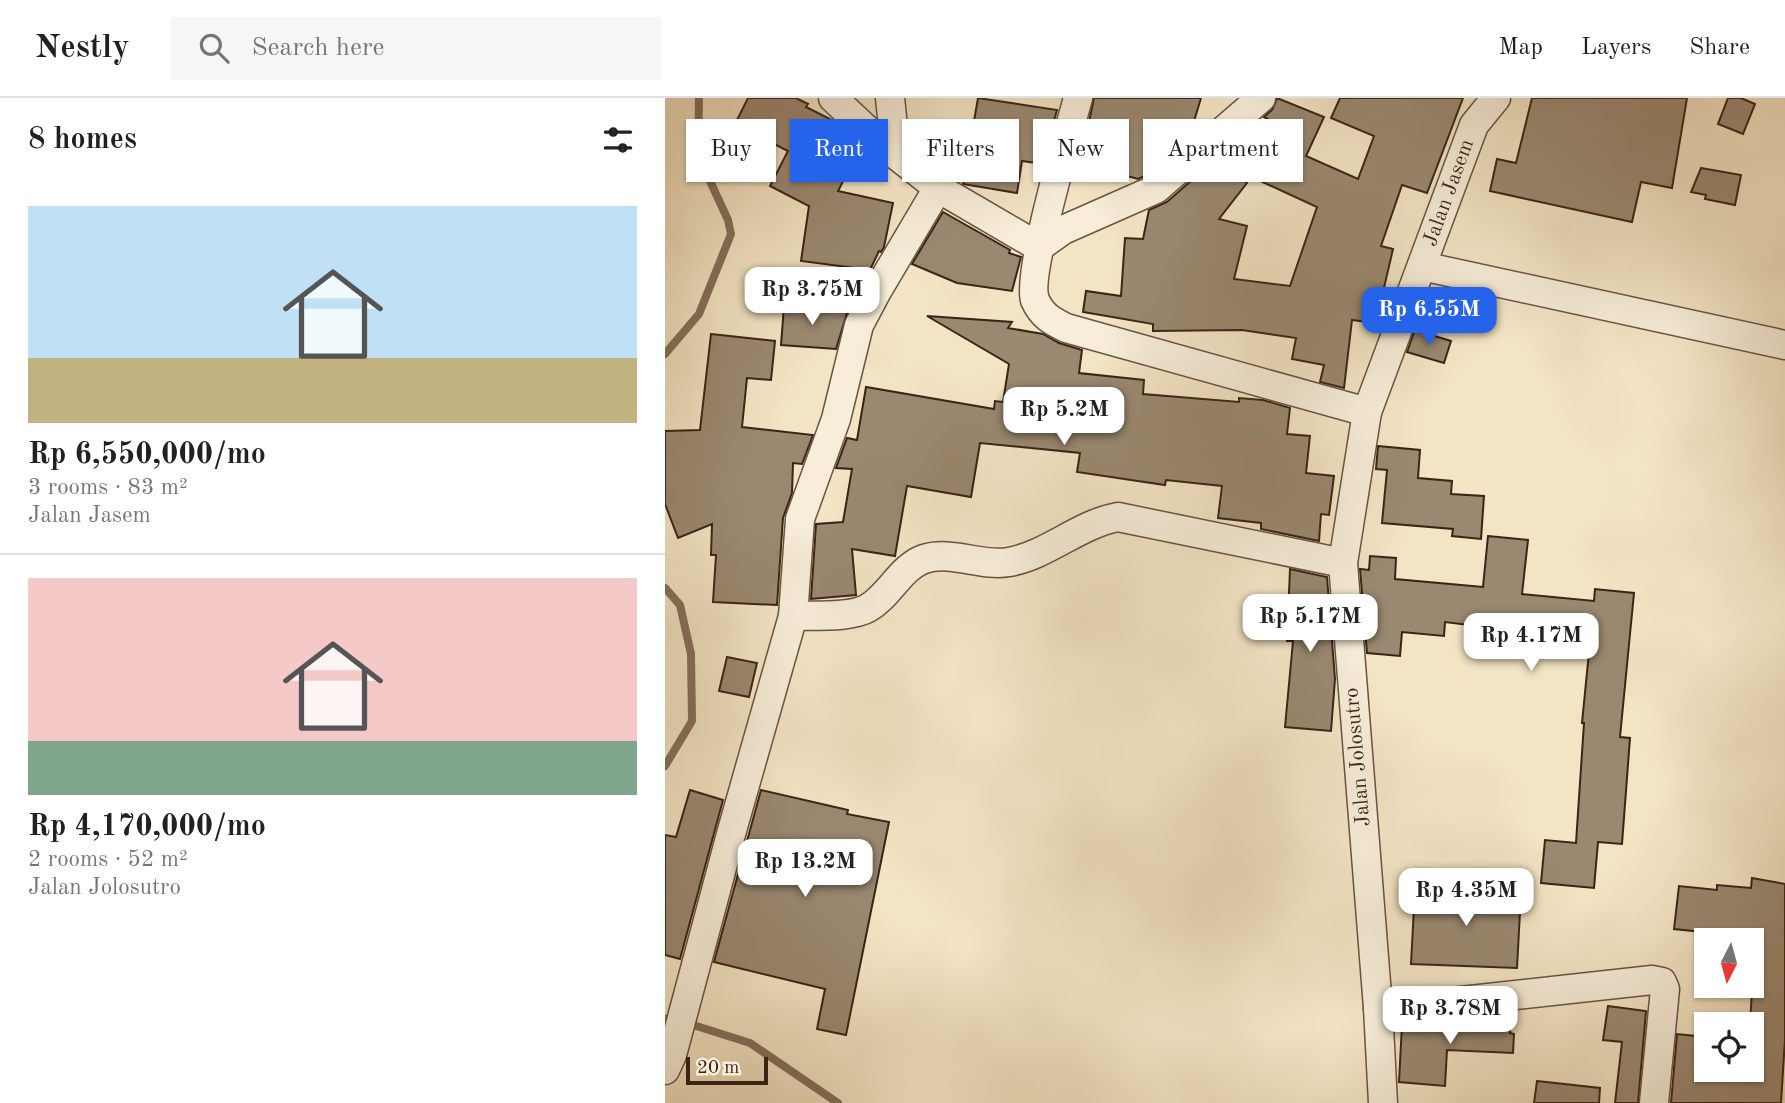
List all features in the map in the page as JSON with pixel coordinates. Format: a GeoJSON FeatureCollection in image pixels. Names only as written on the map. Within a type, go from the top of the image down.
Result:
{"type":"FeatureCollection","features":[{"type":"Feature","properties":{"kind":"street"},"geometry":{"type":"LineString","coordinates":[[833,98],[896,155],[938,188],[1039,247]]}},
{"type":"Feature","properties":{"kind":"street"},"geometry":{"type":"LineString","coordinates":[[890,98],[896,155]]}},
{"type":"Feature","properties":{"kind":"street"},"geometry":{"type":"LineString","coordinates":[[1078,98],[1039,247],[1034,297],[1044,317],[1066,328],[1367,412]]}},
{"type":"Feature","properties":{"kind":"street"},"geometry":{"type":"LineString","coordinates":[[1039,247],[1063,230],[1156,189],[1261,98]]}},
{"type":"Feature","properties":{"kind":"street","name":"Jalan Jasem"},"geometry":{"type":"LineString","coordinates":[[1367,412],[1474,125],[1496,98]]}},
{"type":"Feature","properties":{"kind":"street"},"geometry":{"type":"LineString","coordinates":[[665,1070],[678,1034],[793,616],[800,519],[836,419],[859,325],[938,188]]}},
{"type":"Feature","properties":{"kind":"street"},"geometry":{"type":"LineString","coordinates":[[1422,266],[1785,345]]}},
{"type":"Feature","properties":{"kind":"street","name":"Jalan Jolosutro"},"geometry":{"type":"LineString","coordinates":[[1367,412],[1343,564],[1383,1103]]}},
{"type":"Feature","properties":{"kind":"street"},"geometry":{"type":"LineString","coordinates":[[793,616],[856,613],[868,608],[913,565],[923,559],[938,557],[996,564],[1011,562],[1027,557],[1100,520],[1118,517],[1343,564]]}},
{"type":"Feature","properties":{"kind":"street"},"geometry":{"type":"LineString","coordinates":[[1378,1008],[1652,980],[1662,982],[1665,989],[1654,1103]]}},
{"type":"Feature","properties":{"kind":"building"},"geometry":{"type":"Polygon","coordinates":[[[748,98],[796,98],[808,104],[806,107],[830,119],[790,119],[790,182],[843,182],[838,191],[893,203],[884,247],[879,251],[870,270],[801,261],[809,206],[770,186],[772,182],[776,182],[776,174],[788,151],[776,145],[776,119],[738,119],[748,98]]]}},
{"type":"Feature","properties":{"kind":"building"},"geometry":{"type":"Polygon","coordinates":[[[978,98],[1057,110],[1054,119],[1033,119],[1033,163],[1022,161],[1019,180],[1019,119],[974,119],[978,98]]]}},
{"type":"Feature","properties":{"kind":"building"},"geometry":{"type":"Polygon","coordinates":[[[1094,98],[1201,98],[1195,119],[1143,119],[1143,177],[1138,179],[1129,177],[1129,119],[1090,119],[1094,98]]]}},
{"type":"Feature","properties":{"kind":"building"},"geometry":{"type":"Polygon","coordinates":[[[1277,98],[1324,117],[1306,156],[1358,179],[1374,136],[1331,118],[1340,98],[1463,98],[1427,193],[1402,185],[1381,246],[1393,249],[1383,292],[1393,294],[1382,324],[1352,320],[1344,388],[1320,382],[1324,365],[1292,359],[1296,338],[1242,330],[1153,331],[1153,324],[1083,312],[1086,291],[1121,296],[1125,238],[1143,239],[1149,210],[1167,202],[1190,182],[1247,183],[1219,219],[1247,226],[1234,279],[1290,286],[1317,207],[1263,182],[1303,182],[1303,119],[1264,117],[1272,110],[1277,98]]]}},
{"type":"Feature","properties":{"kind":"building"},"geometry":{"type":"Polygon","coordinates":[[[1532,98],[1687,98],[1672,188],[1641,182],[1632,222],[1490,191],[1497,159],[1516,163],[1532,98]]]}},
{"type":"Feature","properties":{"kind":"building"},"geometry":{"type":"Polygon","coordinates":[[[1728,98],[1741,98],[1755,104],[1743,134],[1718,124],[1728,98]]]}},
{"type":"Feature","properties":{"kind":"building"},"geometry":{"type":"Polygon","coordinates":[[[1701,168],[1741,175],[1735,205],[1705,199],[1706,195],[1691,192],[1701,168]]]}},
{"type":"Feature","properties":{"kind":"building"},"geometry":{"type":"Polygon","coordinates":[[[963,182],[1019,182],[1017,193],[963,182]]]}},
{"type":"Feature","properties":{"kind":"building"},"geometry":{"type":"Polygon","coordinates":[[[943,212],[1010,250],[1009,253],[1021,257],[1012,291],[957,283],[912,264],[943,212]]]}},
{"type":"Feature","properties":{"kind":"building"},"geometry":{"type":"Polygon","coordinates":[[[784,306],[848,310],[836,349],[781,345],[784,306]]]}},
{"type":"Feature","properties":{"kind":"building"},"geometry":{"type":"Polygon","coordinates":[[[927,316],[1012,322],[1008,328],[1043,334],[1059,343],[1082,350],[1079,373],[1144,380],[1143,394],[1239,402],[1239,398],[1263,400],[1290,408],[1287,434],[1310,436],[1306,473],[1334,476],[1329,515],[1321,514],[1319,541],[1261,529],[1261,523],[1218,518],[1222,486],[1166,480],[1165,485],[1077,472],[1080,453],[980,443],[971,497],[907,486],[895,556],[852,549],[856,595],[811,599],[816,524],[843,522],[852,469],[836,468],[847,438],[857,440],[866,387],[994,409],[995,401],[1003,402],[1009,364],[927,316]]]}},
{"type":"Feature","properties":{"kind":"building"},"geometry":{"type":"Polygon","coordinates":[[[1415,330],[1451,341],[1444,363],[1407,352],[1415,330]]]}},
{"type":"Feature","properties":{"kind":"building"},"geometry":{"type":"Polygon","coordinates":[[[711,334],[775,341],[771,380],[747,378],[742,427],[813,435],[802,464],[793,463],[792,493],[783,518],[777,605],[713,602],[716,555],[711,555],[712,524],[678,538],[665,504],[665,431],[700,430],[711,334]]]}},
{"type":"Feature","properties":{"kind":"building"},"geometry":{"type":"Polygon","coordinates":[[[1378,446],[1420,450],[1418,478],[1452,481],[1451,494],[1484,496],[1481,539],[1452,536],[1453,529],[1382,523],[1387,470],[1376,469],[1378,446]]]}},
{"type":"Feature","properties":{"kind":"building"},"geometry":{"type":"Polygon","coordinates":[[[1488,536],[1528,540],[1522,594],[1594,601],[1595,589],[1634,593],[1620,737],[1630,738],[1622,844],[1598,842],[1594,888],[1541,883],[1545,840],[1576,843],[1582,723],[1590,642],[1493,632],[1494,628],[1445,622],[1444,636],[1402,632],[1400,656],[1367,653],[1360,569],[1369,570],[1370,556],[1396,558],[1395,579],[1483,587],[1488,536]]]}},
{"type":"Feature","properties":{"kind":"building"},"geometry":{"type":"Polygon","coordinates":[[[1290,569],[1327,577],[1335,679],[1331,731],[1285,727],[1293,641],[1287,641],[1290,569]]]}},
{"type":"Feature","properties":{"kind":"building"},"geometry":{"type":"Polygon","coordinates":[[[727,657],[757,663],[749,697],[719,691],[727,657]]]}},
{"type":"Feature","properties":{"kind":"building"},"geometry":{"type":"Polygon","coordinates":[[[690,790],[723,800],[680,959],[665,955],[665,835],[676,837],[690,790]]]}},
{"type":"Feature","properties":{"kind":"building"},"geometry":{"type":"Polygon","coordinates":[[[761,790],[848,810],[847,814],[889,822],[846,1035],[817,1029],[825,989],[714,962],[761,790]]]}},
{"type":"Feature","properties":{"kind":"building"},"geometry":{"type":"Polygon","coordinates":[[[1752,878],[1785,884],[1785,1039],[1781,1103],[1671,1103],[1677,1034],[1694,1036],[1694,1082],[1764,1082],[1764,1012],[1751,1012],[1752,998],[1764,998],[1764,928],[1694,928],[1694,931],[1674,929],[1679,886],[1717,890],[1717,885],[1751,888],[1752,878]]]}},
{"type":"Feature","properties":{"kind":"building"},"geometry":{"type":"Polygon","coordinates":[[[1415,888],[1521,893],[1517,968],[1411,964],[1415,888]]]}},
{"type":"Feature","properties":{"kind":"building"},"geometry":{"type":"Polygon","coordinates":[[[1608,1006],[1646,1011],[1638,1103],[1615,1103],[1622,1042],[1603,1040],[1608,1006]]]}},
{"type":"Feature","properties":{"kind":"building"},"geometry":{"type":"Polygon","coordinates":[[[1511,1012],[1513,1053],[1447,1050],[1445,1086],[1399,1082],[1402,1025],[1457,1029],[1457,1018],[1511,1012]]]}},
{"type":"Feature","properties":{"kind":"building"},"geometry":{"type":"Polygon","coordinates":[[[1537,1081],[1600,1088],[1599,1103],[1534,1103],[1537,1081]]]}},
{"type":"Feature","properties":{"kind":"waterway"},"geometry":{"type":"LineString","coordinates":[[665,354],[699,314],[731,234],[728,220],[698,155],[699,98]]}},
{"type":"Feature","properties":{"kind":"waterway"},"geometry":{"type":"LineString","coordinates":[[665,588],[680,605],[691,654],[692,721],[665,766]]}},
{"type":"Feature","properties":{"kind":"waterway"},"geometry":{"type":"LineString","coordinates":[[665,1019],[671,1018],[750,1043],[838,1103]]}}]}
